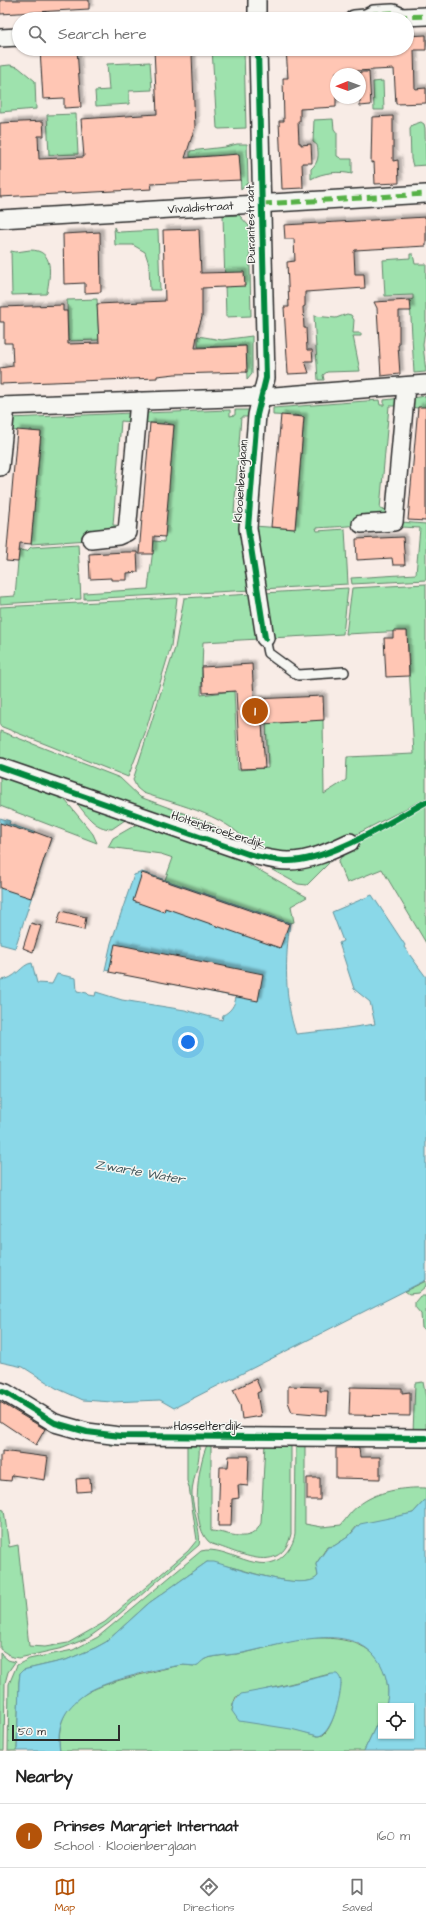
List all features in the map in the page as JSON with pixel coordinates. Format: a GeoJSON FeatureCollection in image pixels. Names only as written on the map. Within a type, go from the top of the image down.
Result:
{"type":"FeatureCollection","features":[{"type":"Feature","properties":{"kind":"street"},"geometry":{"type":"LineString","coordinates":[[257,0],[257,12]]}},
{"type":"Feature","properties":{"kind":"street"},"geometry":{"type":"LineString","coordinates":[[414,16],[426,16]]}},
{"type":"Feature","properties":{"kind":"street"},"geometry":{"type":"LineString","coordinates":[[0,38],[12,37]]}},
{"type":"Feature","properties":{"kind":"street","name":"Durantestraat"},"geometry":{"type":"LineString","coordinates":[[258,56],[266,378],[262,397]]}},
{"type":"Feature","properties":{"kind":"street","name":"Vivaldistraat"},"geometry":{"type":"LineString","coordinates":[[0,219],[426,194]]}},
{"type":"Feature","properties":{"kind":"street"},"geometry":{"type":"LineString","coordinates":[[0,467],[3,406],[262,397],[426,384]]}},
{"type":"Feature","properties":{"kind":"street"},"geometry":{"type":"LineString","coordinates":[[361,524],[394,522],[406,386]]}},
{"type":"Feature","properties":{"kind":"street","name":"Klooienberglaan"},"geometry":{"type":"LineString","coordinates":[[262,397],[257,415],[248,528],[265,638]]}},
{"type":"Feature","properties":{"kind":"street"},"geometry":{"type":"LineString","coordinates":[[91,538],[118,536],[127,532],[139,401]]}},
{"type":"Feature","properties":{"kind":"street","name":"Holtenbroekerdijk"},"geometry":{"type":"LineString","coordinates":[[0,767],[257,856],[286,861],[298,860],[328,852],[350,842]]}},
{"type":"Feature","properties":{"kind":"street","name":"Hasselterdijk"},"geometry":{"type":"LineString","coordinates":[[0,1390],[55,1423],[88,1432],[120,1436],[426,1438]]}},
{"type":"Feature","properties":{"kind":"lane"},"geometry":{"type":"LineString","coordinates":[[265,638],[268,653],[298,675],[344,672]]}},
{"type":"Feature","properties":{"kind":"green space"},"geometry":{"type":"Polygon","coordinates":[[[212,56],[244,56],[246,128],[217,128],[212,56]]]}},
{"type":"Feature","properties":{"kind":"green space"},"geometry":{"type":"Polygon","coordinates":[[[150,62],[152,90],[129,91],[129,104],[96,106],[95,91],[109,90],[107,64],[150,62]]]}},
{"type":"Feature","properties":{"kind":"green space"},"geometry":{"type":"Polygon","coordinates":[[[10,65],[18,67],[35,81],[36,109],[0,112],[0,66],[10,65]]]}},
{"type":"Feature","properties":{"kind":"green space"},"geometry":{"type":"Polygon","coordinates":[[[383,81],[384,110],[374,110],[373,82],[383,81]]]}},
{"type":"Feature","properties":{"kind":"green space"},"geometry":{"type":"Polygon","coordinates":[[[76,114],[78,154],[49,155],[47,115],[76,114]]]}},
{"type":"Feature","properties":{"kind":"green space"},"geometry":{"type":"Polygon","coordinates":[[[333,119],[334,129],[337,133],[337,156],[342,159],[352,159],[352,174],[332,173],[311,179],[311,169],[316,164],[318,155],[317,145],[313,142],[314,120],[333,119]]]}},
{"type":"Feature","properties":{"kind":"green space"},"geometry":{"type":"Polygon","coordinates":[[[421,122],[424,124],[425,128],[426,165],[413,166],[411,159],[410,128],[412,125],[421,122]]]}},
{"type":"Feature","properties":{"kind":"green space"},"geometry":{"type":"Polygon","coordinates":[[[237,144],[247,144],[248,182],[241,190],[239,155],[190,157],[190,151],[237,144]]]}},
{"type":"Feature","properties":{"kind":"green space"},"geometry":{"type":"Polygon","coordinates":[[[239,215],[249,226],[251,316],[226,317],[223,216],[239,215]]]}},
{"type":"Feature","properties":{"kind":"green space"},"geometry":{"type":"Polygon","coordinates":[[[114,227],[116,231],[120,232],[158,230],[160,290],[150,290],[149,264],[145,252],[133,245],[115,245],[114,227]]]}},
{"type":"Feature","properties":{"kind":"green space"},"geometry":{"type":"Polygon","coordinates":[[[30,250],[38,251],[44,254],[49,264],[50,271],[47,293],[12,295],[11,251],[16,252],[30,250]]]}},
{"type":"Feature","properties":{"kind":"green space"},"geometry":{"type":"Polygon","coordinates":[[[410,254],[413,254],[415,264],[426,264],[426,322],[423,345],[426,372],[414,373],[410,300],[413,299],[413,295],[385,296],[383,260],[410,258],[410,254]]]}},
{"type":"Feature","properties":{"kind":"green space"},"geometry":{"type":"Polygon","coordinates":[[[97,299],[99,340],[68,341],[67,300],[97,299]]]}},
{"type":"Feature","properties":{"kind":"green space"},"geometry":{"type":"Polygon","coordinates":[[[347,314],[351,315],[354,320],[353,333],[361,333],[361,336],[353,336],[360,371],[327,372],[323,375],[324,380],[318,380],[314,316],[336,318],[347,314]]]}},
{"type":"Feature","properties":{"kind":"green space"},"geometry":{"type":"Polygon","coordinates":[[[198,336],[222,340],[252,336],[252,374],[247,380],[246,346],[198,347],[198,336]]]}},
{"type":"Feature","properties":{"kind":"green space"},"geometry":{"type":"Polygon","coordinates":[[[426,396],[426,409],[409,407],[410,398],[426,396]]]}},
{"type":"Feature","properties":{"kind":"green space"},"geometry":{"type":"Polygon","coordinates":[[[401,398],[400,406],[389,406],[380,509],[391,510],[383,516],[366,523],[316,528],[317,531],[345,529],[348,584],[262,589],[254,526],[295,529],[304,417],[294,415],[273,415],[273,408],[379,400],[380,405],[384,405],[384,400],[401,398]]]}},
{"type":"Feature","properties":{"kind":"green space"},"geometry":{"type":"Polygon","coordinates":[[[230,410],[230,416],[235,415],[235,410],[252,410],[252,417],[241,417],[234,513],[244,514],[252,590],[84,599],[84,593],[148,589],[154,541],[164,542],[174,425],[164,422],[163,424],[142,422],[143,413],[230,410]]]}},
{"type":"Feature","properties":{"kind":"green space"},"geometry":{"type":"Polygon","coordinates":[[[133,413],[132,422],[121,421],[113,525],[124,526],[88,540],[31,544],[41,433],[32,432],[32,430],[30,430],[30,432],[8,430],[9,418],[133,413]]]}},
{"type":"Feature","properties":{"kind":"green space"},"geometry":{"type":"Polygon","coordinates":[[[401,522],[426,524],[426,580],[352,584],[351,578],[416,574],[420,528],[401,527],[401,522]]]}},
{"type":"Feature","properties":{"kind":"green space"},"geometry":{"type":"Polygon","coordinates":[[[78,544],[81,599],[0,604],[0,597],[15,596],[19,550],[27,551],[31,547],[78,544]]]}},
{"type":"Feature","properties":{"kind":"green space"},"geometry":{"type":"Polygon","coordinates":[[[426,584],[426,798],[351,837],[291,855],[254,851],[245,839],[219,820],[188,807],[143,793],[137,788],[133,780],[175,648],[184,598],[252,594],[259,639],[203,642],[201,695],[234,691],[238,770],[268,768],[266,722],[323,720],[324,794],[346,780],[347,757],[414,754],[407,631],[346,634],[352,588],[426,584]]]}},
{"type":"Feature","properties":{"kind":"green space"},"geometry":{"type":"Polygon","coordinates":[[[348,588],[343,634],[271,638],[264,593],[348,588]]]}},
{"type":"Feature","properties":{"kind":"green space"},"geometry":{"type":"Polygon","coordinates":[[[177,598],[171,646],[145,733],[128,777],[0,726],[0,607],[177,598]]]}},
{"type":"Feature","properties":{"kind":"green space"},"geometry":{"type":"Polygon","coordinates":[[[0,731],[120,778],[140,797],[210,823],[244,844],[0,764],[0,731]]]}},
{"type":"Feature","properties":{"kind":"green space"},"geometry":{"type":"Polygon","coordinates":[[[0,771],[60,794],[93,834],[97,843],[0,806],[0,771]]]}},
{"type":"Feature","properties":{"kind":"green space"},"geometry":{"type":"Polygon","coordinates":[[[75,801],[126,818],[112,829],[100,826],[95,824],[87,816],[75,801]]]}},
{"type":"Feature","properties":{"kind":"green space"},"geometry":{"type":"Polygon","coordinates":[[[426,805],[426,943],[382,869],[347,883],[338,862],[345,851],[361,840],[426,805]]]}},
{"type":"Feature","properties":{"kind":"green space"},"geometry":{"type":"Polygon","coordinates":[[[139,823],[227,852],[307,897],[291,906],[294,922],[290,923],[165,880],[173,858],[161,854],[108,847],[113,838],[139,823]]]}},
{"type":"Feature","properties":{"kind":"green space"},"geometry":{"type":"Polygon","coordinates":[[[328,860],[329,863],[307,885],[298,884],[265,866],[300,869],[328,860]]]}},
{"type":"Feature","properties":{"kind":"green space"},"geometry":{"type":"Polygon","coordinates":[[[426,1281],[426,1286],[418,1293],[409,1294],[405,1291],[426,1281]]]}},
{"type":"Feature","properties":{"kind":"green space"},"geometry":{"type":"Polygon","coordinates":[[[420,1296],[426,1296],[426,1330],[422,1328],[421,1314],[415,1307],[415,1302],[420,1296]]]}},
{"type":"Feature","properties":{"kind":"green space"},"geometry":{"type":"Polygon","coordinates":[[[423,1382],[426,1398],[426,1427],[424,1430],[413,1432],[415,1383],[423,1382]]]}},
{"type":"Feature","properties":{"kind":"green space"},"geometry":{"type":"Polygon","coordinates":[[[114,1441],[198,1443],[199,1454],[192,1493],[200,1541],[199,1545],[109,1623],[88,1638],[63,1648],[19,1658],[12,1657],[0,1649],[0,1509],[4,1510],[9,1547],[18,1545],[29,1646],[45,1647],[68,1643],[105,1622],[188,1551],[197,1540],[187,1481],[187,1446],[109,1445],[114,1441]]]}},
{"type":"Feature","properties":{"kind":"green space"},"geometry":{"type":"Polygon","coordinates":[[[208,1443],[211,1443],[211,1531],[239,1536],[252,1534],[257,1530],[261,1523],[265,1443],[291,1445],[291,1534],[286,1547],[278,1555],[269,1558],[246,1556],[212,1544],[205,1537],[200,1526],[197,1496],[201,1466],[208,1443]]]}},
{"type":"Feature","properties":{"kind":"green space"},"geometry":{"type":"Polygon","coordinates":[[[305,1443],[305,1524],[322,1527],[341,1525],[353,1510],[365,1501],[381,1493],[399,1489],[426,1488],[426,1499],[413,1513],[357,1526],[348,1537],[334,1546],[327,1547],[316,1564],[318,1576],[312,1580],[302,1582],[276,1579],[207,1562],[149,1603],[106,1642],[66,1660],[23,1670],[20,1673],[19,1682],[17,1751],[8,1751],[9,1684],[17,1665],[29,1659],[73,1650],[98,1637],[201,1551],[211,1550],[222,1552],[265,1564],[275,1561],[284,1555],[294,1539],[295,1533],[296,1448],[298,1444],[305,1443]]]}},
{"type":"Feature","properties":{"kind":"green space"},"geometry":{"type":"Polygon","coordinates":[[[312,1638],[349,1641],[360,1645],[377,1659],[383,1669],[387,1682],[388,1694],[386,1703],[378,1703],[378,1721],[364,1751],[60,1751],[60,1733],[63,1718],[71,1706],[81,1697],[93,1690],[123,1679],[166,1668],[183,1665],[195,1666],[210,1658],[244,1653],[286,1642],[312,1638]],[[330,1674],[236,1697],[232,1711],[318,1736],[323,1735],[327,1731],[333,1718],[341,1683],[330,1674]]]}},
{"type":"Feature","properties":{"kind":"green space"},"geometry":{"type":"Polygon","coordinates":[[[0,1653],[8,1660],[15,1662],[8,1672],[5,1683],[4,1751],[0,1751],[0,1653]]]}},
{"type":"Feature","properties":{"kind":"water"},"geometry":{"type":"Polygon","coordinates":[[[0,818],[10,821],[9,824],[51,838],[15,948],[0,944],[0,818]]]}},
{"type":"Feature","properties":{"kind":"water","name":"Zwarte Water"},"geometry":{"type":"Polygon","coordinates":[[[142,872],[290,923],[287,950],[287,978],[289,1007],[296,1034],[375,1024],[370,1002],[354,989],[339,943],[343,941],[332,912],[372,895],[405,945],[404,947],[426,977],[426,1280],[174,1408],[160,1400],[112,1402],[83,1400],[56,1388],[23,1367],[0,1362],[0,980],[14,975],[28,964],[32,963],[37,983],[52,984],[57,974],[76,978],[77,991],[87,993],[89,995],[95,996],[96,992],[122,1000],[185,1010],[222,1020],[223,1015],[230,1010],[236,997],[105,970],[111,943],[134,875],[142,872]]]}},
{"type":"Feature","properties":{"kind":"water"},"geometry":{"type":"Polygon","coordinates":[[[426,1499],[426,1751],[364,1751],[378,1721],[378,1739],[414,1739],[414,1703],[386,1703],[388,1686],[385,1675],[381,1665],[369,1651],[355,1642],[338,1638],[319,1638],[300,1640],[242,1653],[209,1658],[195,1666],[183,1665],[117,1680],[93,1689],[85,1694],[67,1712],[63,1718],[59,1733],[60,1751],[17,1751],[19,1682],[20,1673],[23,1670],[66,1660],[106,1642],[149,1603],[207,1562],[214,1562],[252,1573],[285,1580],[299,1582],[311,1580],[318,1576],[316,1564],[328,1547],[334,1546],[348,1537],[360,1524],[413,1513],[426,1499]]]}},
{"type":"Feature","properties":{"kind":"water"},"geometry":{"type":"Polygon","coordinates":[[[337,1674],[341,1679],[335,1714],[328,1729],[323,1734],[318,1736],[291,1729],[239,1721],[232,1711],[234,1702],[241,1694],[279,1687],[337,1674]]]}},
{"type":"Feature","properties":{"kind":"building"},"geometry":{"type":"Polygon","coordinates":[[[0,0],[89,0],[89,9],[12,12],[12,13],[0,14],[0,0]]]}},
{"type":"Feature","properties":{"kind":"building"},"geometry":{"type":"Polygon","coordinates":[[[426,35],[426,50],[414,50],[414,36],[426,35]]]}},
{"type":"Feature","properties":{"kind":"building"},"geometry":{"type":"Polygon","coordinates":[[[414,50],[415,89],[426,88],[426,103],[396,104],[394,69],[366,70],[366,68],[330,68],[330,104],[336,104],[336,107],[300,109],[300,121],[298,121],[299,143],[301,143],[301,145],[311,144],[312,163],[302,163],[303,188],[282,189],[279,121],[284,121],[283,78],[288,78],[286,56],[414,56],[414,50]]]}},
{"type":"Feature","properties":{"kind":"building"},"geometry":{"type":"Polygon","coordinates":[[[40,56],[77,56],[81,107],[64,108],[64,98],[43,99],[40,56]]]}},
{"type":"Feature","properties":{"kind":"building"},"geometry":{"type":"Polygon","coordinates":[[[154,56],[192,56],[195,127],[185,158],[239,154],[241,180],[151,184],[152,189],[0,197],[0,123],[43,121],[44,136],[38,136],[39,159],[84,157],[81,119],[157,114],[154,56]]]}},
{"type":"Feature","properties":{"kind":"building"},"geometry":{"type":"Polygon","coordinates":[[[366,72],[369,72],[371,105],[360,106],[360,104],[366,104],[366,72]]]}},
{"type":"Feature","properties":{"kind":"building"},"geometry":{"type":"Polygon","coordinates":[[[393,116],[393,161],[398,160],[399,183],[375,184],[374,162],[371,163],[372,117],[393,116]]]}},
{"type":"Feature","properties":{"kind":"building"},"geometry":{"type":"Polygon","coordinates":[[[426,217],[426,246],[355,250],[355,274],[364,274],[365,288],[305,292],[305,306],[303,307],[304,328],[306,328],[307,350],[312,350],[313,361],[305,361],[309,373],[288,374],[284,307],[289,307],[287,262],[295,261],[294,239],[285,239],[284,225],[426,217]]]}},
{"type":"Feature","properties":{"kind":"building"},"geometry":{"type":"Polygon","coordinates":[[[199,229],[201,273],[244,272],[245,286],[202,288],[202,317],[195,348],[246,346],[247,372],[175,374],[157,376],[157,378],[0,384],[0,368],[13,366],[12,343],[4,343],[4,322],[0,322],[0,307],[63,305],[63,311],[67,311],[68,344],[99,343],[97,304],[165,301],[163,230],[199,229]]]}},
{"type":"Feature","properties":{"kind":"building"},"geometry":{"type":"Polygon","coordinates":[[[100,232],[101,292],[85,293],[85,283],[64,284],[63,234],[100,232]]]}},
{"type":"Feature","properties":{"kind":"building"},"geometry":{"type":"Polygon","coordinates":[[[410,300],[411,311],[399,311],[398,345],[400,374],[381,376],[377,308],[374,302],[410,300]]]}},
{"type":"Feature","properties":{"kind":"building"},"geometry":{"type":"Polygon","coordinates":[[[418,407],[426,407],[426,521],[408,520],[418,407]]]}},
{"type":"Feature","properties":{"kind":"building"},"geometry":{"type":"Polygon","coordinates":[[[281,415],[304,417],[295,529],[271,527],[281,415]]]}},
{"type":"Feature","properties":{"kind":"building"},"geometry":{"type":"Polygon","coordinates":[[[150,423],[174,425],[165,537],[154,536],[153,554],[139,554],[150,423]]]}},
{"type":"Feature","properties":{"kind":"building"},"geometry":{"type":"Polygon","coordinates":[[[17,430],[41,432],[31,544],[20,543],[18,562],[6,561],[17,430]]]}},
{"type":"Feature","properties":{"kind":"building"},"geometry":{"type":"Polygon","coordinates":[[[403,537],[405,565],[393,565],[392,558],[357,560],[356,539],[403,537]]]}},
{"type":"Feature","properties":{"kind":"building"},"geometry":{"type":"Polygon","coordinates":[[[137,552],[138,572],[127,573],[127,580],[111,580],[111,578],[90,579],[89,554],[137,552]]]}},
{"type":"Feature","properties":{"kind":"building"},"geometry":{"type":"Polygon","coordinates":[[[393,631],[407,631],[409,676],[386,677],[384,638],[393,638],[393,631]]]}},
{"type":"Feature","properties":{"kind":"building"},"geometry":{"type":"Polygon","coordinates":[[[252,664],[254,699],[323,696],[324,720],[262,724],[265,768],[240,769],[236,691],[203,693],[202,667],[252,664]]]}},
{"type":"Feature","properties":{"kind":"building"},"geometry":{"type":"Polygon","coordinates":[[[0,823],[34,834],[35,832],[51,838],[31,898],[0,888],[0,823]]]}},
{"type":"Feature","properties":{"kind":"building"},"geometry":{"type":"Polygon","coordinates":[[[142,873],[289,924],[280,948],[165,908],[164,912],[133,901],[142,873]]]}},
{"type":"Feature","properties":{"kind":"building"},"geometry":{"type":"Polygon","coordinates":[[[61,911],[86,917],[84,930],[57,924],[61,911]]]}},
{"type":"Feature","properties":{"kind":"building"},"geometry":{"type":"Polygon","coordinates":[[[31,923],[41,926],[33,952],[23,948],[31,923]]]}},
{"type":"Feature","properties":{"kind":"building"},"geometry":{"type":"Polygon","coordinates":[[[115,944],[263,974],[258,1001],[109,972],[115,944]]]}},
{"type":"Feature","properties":{"kind":"building"},"geometry":{"type":"Polygon","coordinates":[[[256,1379],[261,1391],[257,1393],[261,1416],[242,1419],[240,1404],[233,1390],[256,1379]]]}},
{"type":"Feature","properties":{"kind":"building"},"geometry":{"type":"Polygon","coordinates":[[[288,1386],[320,1387],[320,1391],[328,1391],[327,1415],[292,1412],[288,1402],[288,1386]]]}},
{"type":"Feature","properties":{"kind":"building"},"geometry":{"type":"Polygon","coordinates":[[[350,1387],[402,1388],[402,1393],[410,1392],[410,1416],[349,1415],[350,1387]]]}},
{"type":"Feature","properties":{"kind":"building"},"geometry":{"type":"Polygon","coordinates":[[[0,1402],[45,1429],[36,1445],[0,1421],[0,1402]]]}},
{"type":"Feature","properties":{"kind":"building"},"geometry":{"type":"Polygon","coordinates":[[[336,1448],[359,1448],[360,1457],[380,1457],[380,1479],[336,1478],[336,1448]]]}},
{"type":"Feature","properties":{"kind":"building"},"geometry":{"type":"Polygon","coordinates":[[[2,1451],[48,1457],[45,1480],[12,1475],[11,1481],[0,1480],[0,1455],[2,1456],[2,1451]]]}},
{"type":"Feature","properties":{"kind":"building"},"geometry":{"type":"Polygon","coordinates":[[[229,1456],[249,1456],[248,1486],[238,1485],[239,1498],[232,1499],[231,1526],[218,1526],[220,1467],[228,1467],[229,1456]]]}},
{"type":"Feature","properties":{"kind":"building"},"geometry":{"type":"Polygon","coordinates":[[[90,1478],[91,1491],[77,1492],[76,1479],[90,1478]]]}},
{"type":"Feature","properties":{"kind":"building"},"geometry":{"type":"Polygon","coordinates":[[[307,1478],[320,1478],[320,1500],[307,1500],[307,1478]]]}},
{"type":"Feature","properties":{"kind":"marked path"},"geometry":{"type":"LineString","coordinates":[[414,16],[426,16]]}},
{"type":"Feature","properties":{"kind":"marked path"},"geometry":{"type":"LineString","coordinates":[[262,204],[426,194]]}},
{"type":"Feature","properties":{"kind":"cycle path"},"geometry":{"type":"LineString","coordinates":[[258,56],[266,378],[257,415],[248,528],[265,638]]}},
{"type":"Feature","properties":{"kind":"cycle path"},"geometry":{"type":"LineString","coordinates":[[0,767],[248,854],[283,861],[304,859],[322,855],[340,848],[426,802]]}},
{"type":"Feature","properties":{"kind":"cycle path"},"geometry":{"type":"LineString","coordinates":[[0,1391],[6,1393],[55,1423],[87,1432],[120,1436],[426,1438]]}},
{"type":"Feature","properties":{"kind":"place","name":"Prinses Margriet Internaat"},"geometry":{"type":"Point","coordinates":[255,711]}}]}
